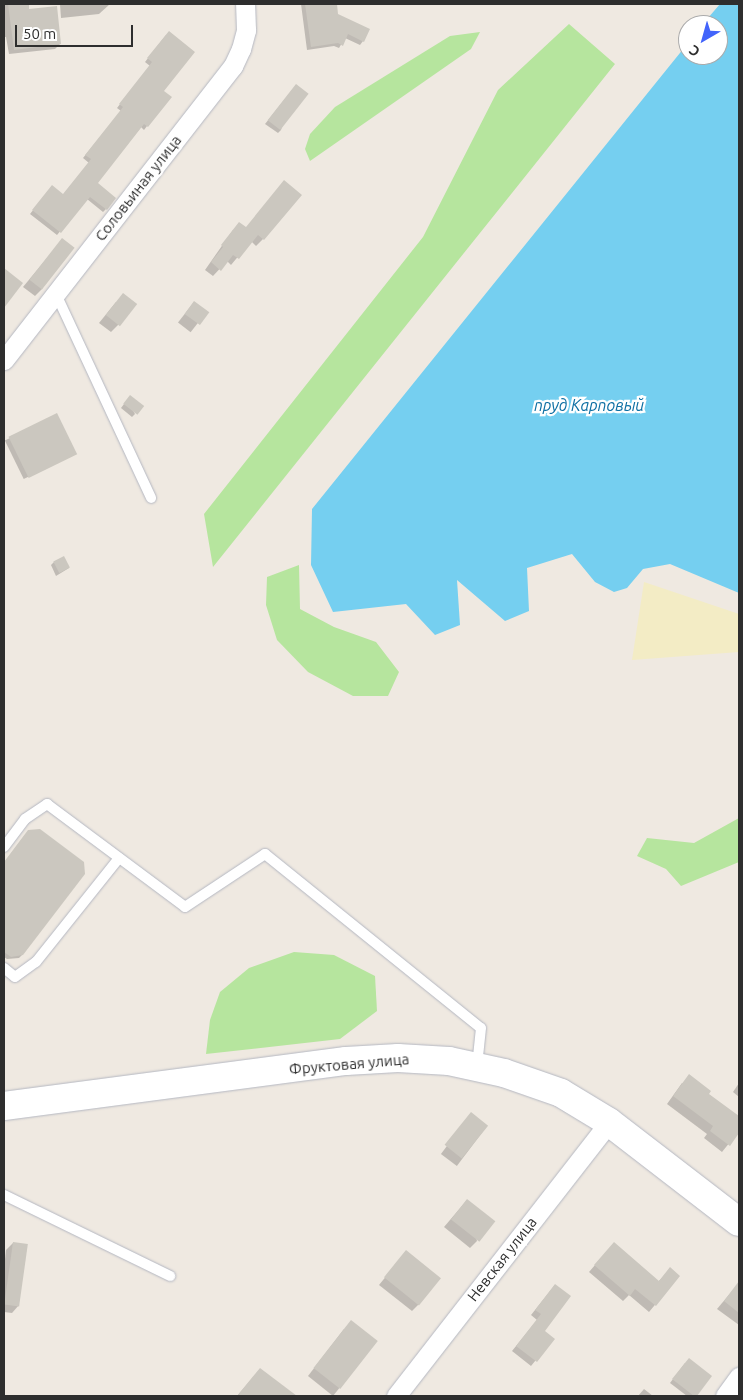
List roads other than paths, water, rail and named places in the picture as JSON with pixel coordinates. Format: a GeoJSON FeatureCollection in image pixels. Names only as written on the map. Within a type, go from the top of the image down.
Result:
{"type":"FeatureCollection","features":[{"type":"Feature","properties":{"kind":"street","name":"Соловьиная улица"},"geometry":{"type":"LineString","coordinates":[[4,360],[233,66],[241,49],[246,30],[245,4]]}},
{"type":"Feature","properties":{"kind":"street","name":"Фруктовая улица"},"geometry":{"type":"LineString","coordinates":[[4,1106],[346,1061],[398,1058],[449,1061],[504,1074],[561,1093],[609,1122],[739,1222]]}},
{"type":"Feature","properties":{"kind":"street","name":"Невская улица"},"geometry":{"type":"LineString","coordinates":[[396,1396],[609,1122]]}},
{"type":"Feature","properties":{"kind":"street"},"geometry":{"type":"LineString","coordinates":[[724,1396],[739,1377]]}},
{"type":"Feature","properties":{"kind":"lane"},"geometry":{"type":"LineString","coordinates":[[56,294],[151,498]]}},
{"type":"Feature","properties":{"kind":"lane"},"geometry":{"type":"LineString","coordinates":[[4,847],[25,819],[48,804],[185,907],[265,854],[481,1028],[477,1067]]}},
{"type":"Feature","properties":{"kind":"lane"},"geometry":{"type":"LineString","coordinates":[[4,968],[15,977],[36,962],[119,858]]}},
{"type":"Feature","properties":{"kind":"lane"},"geometry":{"type":"LineString","coordinates":[[4,1195],[170,1276]]}},
{"type":"Feature","properties":{"kind":"water","name":"пруд Карповый"},"geometry":{"type":"Polygon","coordinates":[[[720,4],[739,4],[739,593],[670,564],[643,569],[627,588],[614,592],[595,582],[572,554],[527,568],[529,611],[505,621],[457,580],[460,625],[435,635],[406,604],[333,612],[311,565],[312,509],[678,55],[678,65],[728,65],[728,15],[711,15],[720,4]]]}}]}
